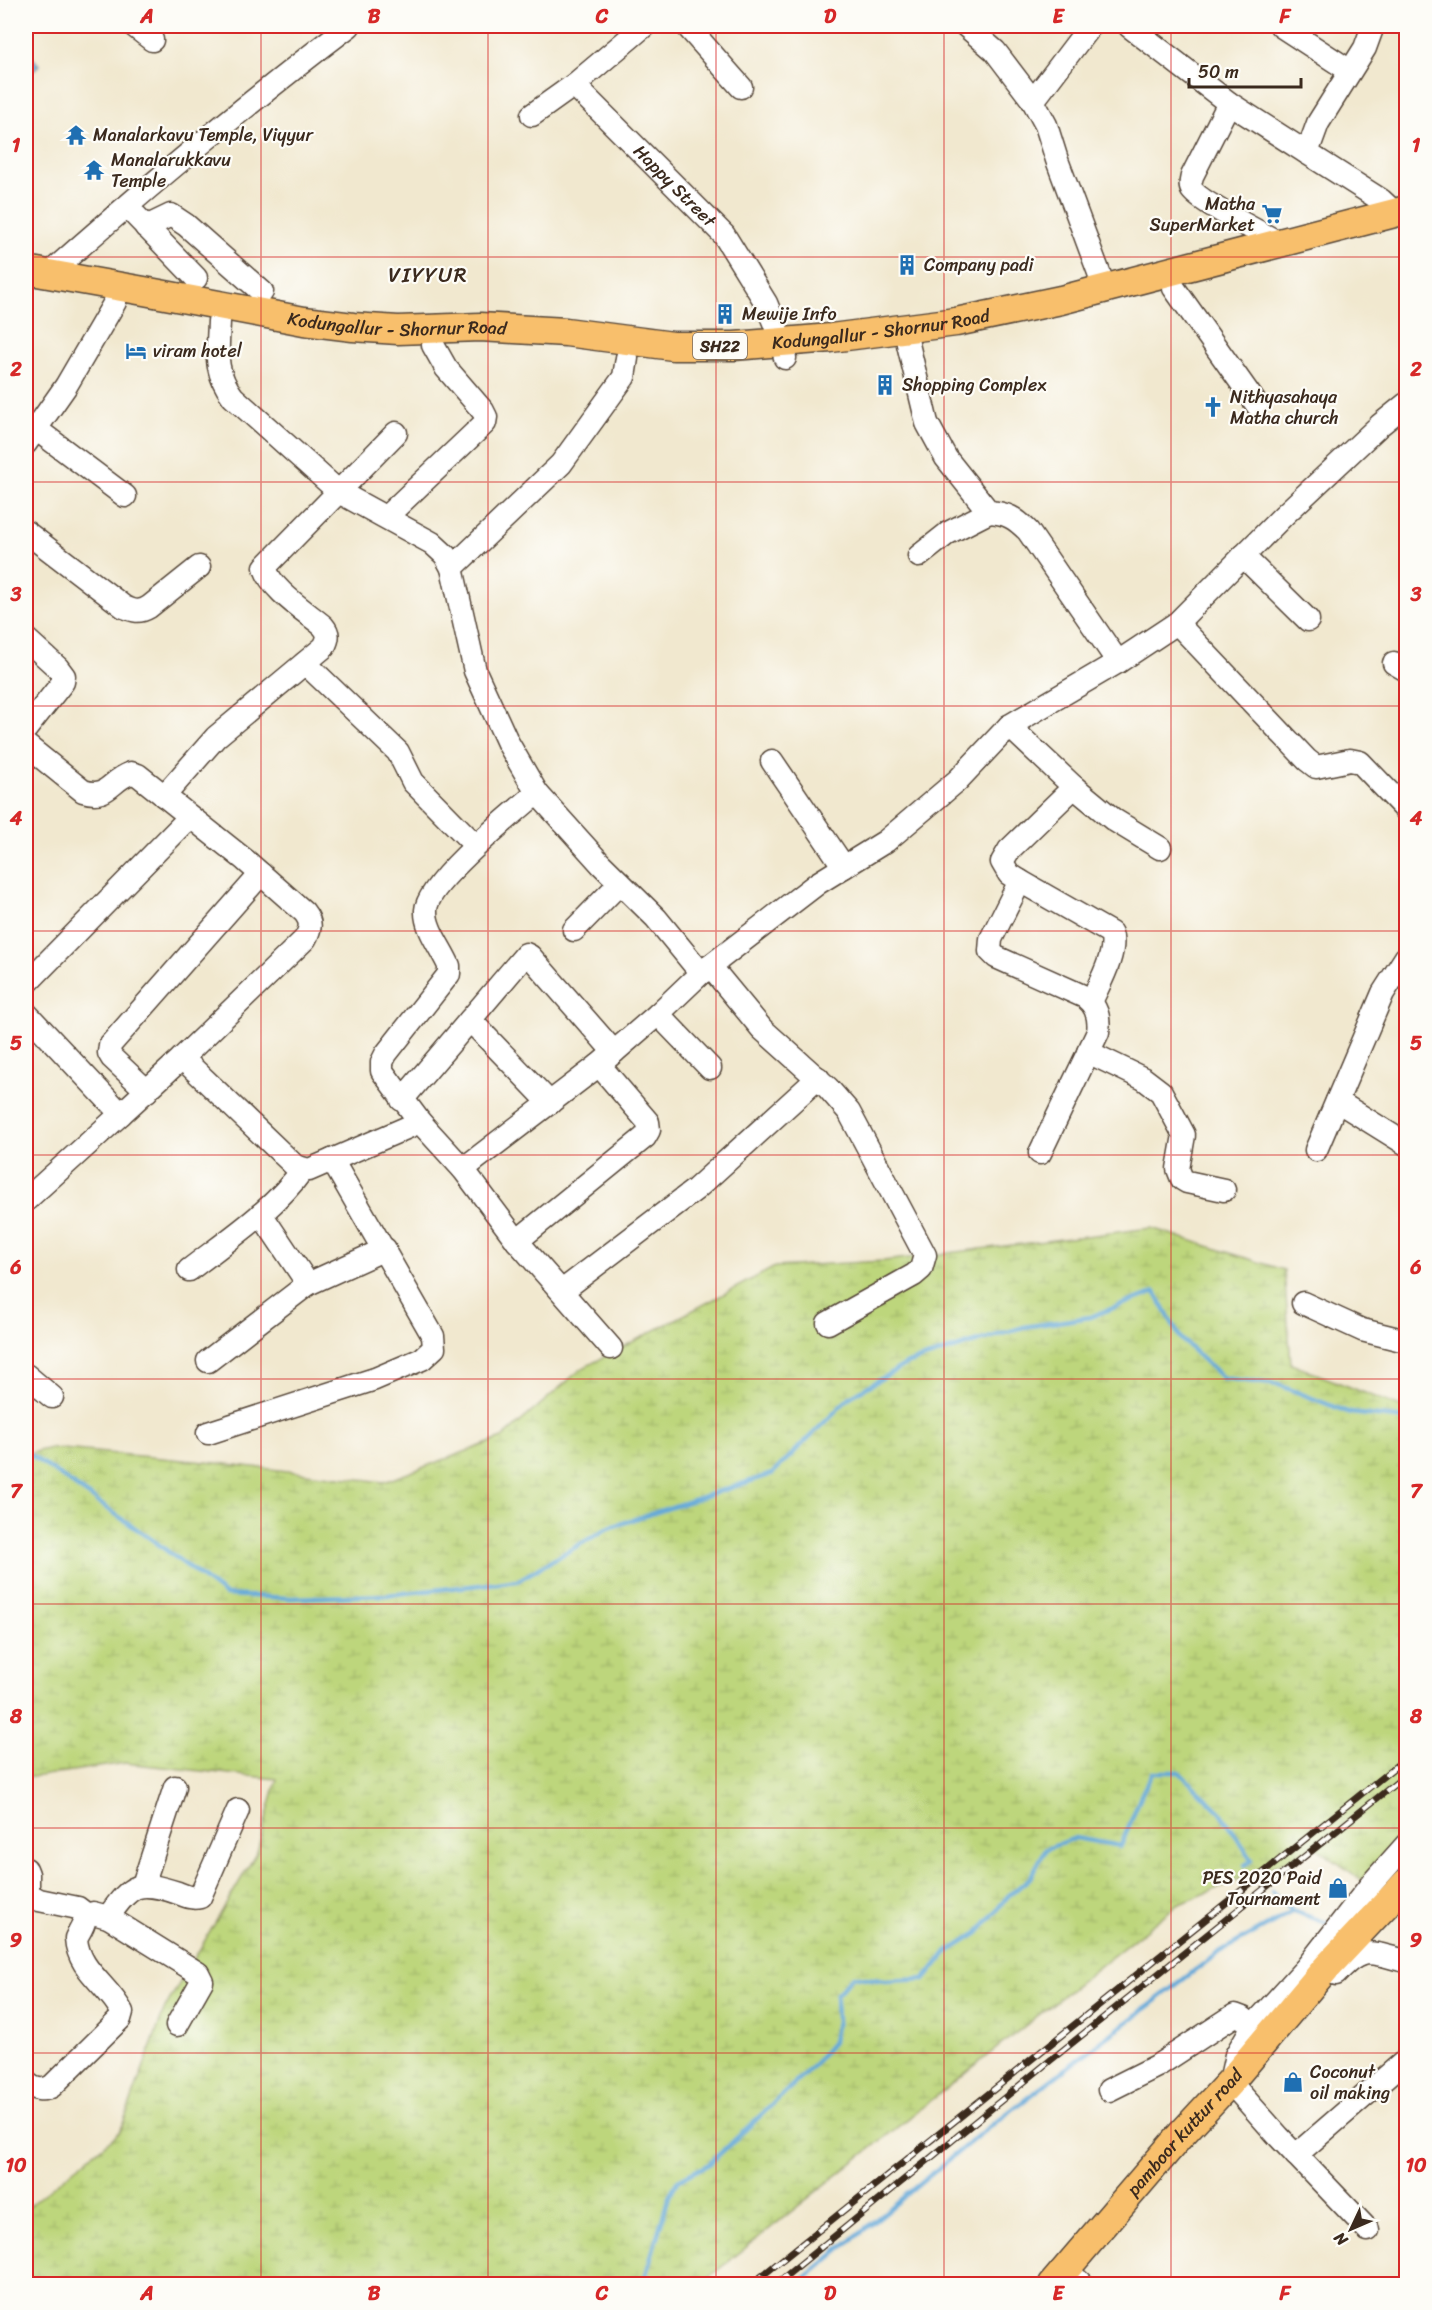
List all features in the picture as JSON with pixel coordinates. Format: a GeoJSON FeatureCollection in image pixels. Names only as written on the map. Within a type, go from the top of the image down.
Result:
{"type":"FeatureCollection","features":[{"type":"Feature","properties":{"kind":"main road","name":"Kodungallur - Shornur Road"},"geometry":{"type":"LineString","coordinates":[[33,277],[353,327],[398,330],[480,327],[566,332],[674,346],[734,346],[783,350],[908,344],[1037,322],[1174,288],[1403,217]]}},
{"type":"Feature","properties":{"kind":"main road","name":"Kodungallur - Shornur Road"},"geometry":{"type":"LineString","coordinates":[[33,277],[116,302],[355,342],[540,346],[627,358],[729,363],[831,338],[956,322],[1106,289],[1281,244],[1403,217]]}},
{"type":"Feature","properties":{"kind":"main road","name":"pamboor kuttur road"},"geometry":{"type":"LineString","coordinates":[[1067,2279],[1178,2138],[1235,2087],[1316,1981],[1407,1882]]}},
{"type":"Feature","properties":{"kind":"street"},"geometry":{"type":"LineString","coordinates":[[134,26],[152,40]]}},
{"type":"Feature","properties":{"kind":"street"},"geometry":{"type":"LineString","coordinates":[[33,277],[126,207],[291,70],[349,26]]}},
{"type":"Feature","properties":{"kind":"street"},"geometry":{"type":"LineString","coordinates":[[532,115],[574,85],[644,26]]}},
{"type":"Feature","properties":{"kind":"street"},"geometry":{"type":"LineString","coordinates":[[687,26],[741,87]]}},
{"type":"Feature","properties":{"kind":"street"},"geometry":{"type":"LineString","coordinates":[[966,26],[996,51],[1033,101],[1046,125],[1056,160],[1106,289]]}},
{"type":"Feature","properties":{"kind":"street"},"geometry":{"type":"LineString","coordinates":[[1033,101],[1090,26]]}},
{"type":"Feature","properties":{"kind":"street"},"geometry":{"type":"LineString","coordinates":[[1129,26],[1229,103],[1382,200],[1403,217]]}},
{"type":"Feature","properties":{"kind":"street"},"geometry":{"type":"LineString","coordinates":[[1281,26],[1350,71]]}},
{"type":"Feature","properties":{"kind":"street"},"geometry":{"type":"LineString","coordinates":[[1307,153],[1318,123],[1365,48],[1373,26]]}},
{"type":"Feature","properties":{"kind":"street","name":"Happy Street"},"geometry":{"type":"LineString","coordinates":[[574,85],[724,235],[766,303],[783,350]]}},
{"type":"Feature","properties":{"kind":"street"},"geometry":{"type":"LineString","coordinates":[[1229,103],[1208,141],[1190,185],[1193,192],[1281,244]]}},
{"type":"Feature","properties":{"kind":"street"},"geometry":{"type":"LineString","coordinates":[[126,207],[196,278]]}},
{"type":"Feature","properties":{"kind":"street"},"geometry":{"type":"LineString","coordinates":[[146,227],[171,215],[186,225],[262,292]]}},
{"type":"Feature","properties":{"kind":"street"},"geometry":{"type":"LineString","coordinates":[[1174,288],[1257,405]]}},
{"type":"Feature","properties":{"kind":"street"},"geometry":{"type":"LineString","coordinates":[[116,302],[66,386],[31,436],[125,496]]}},
{"type":"Feature","properties":{"kind":"street"},"geometry":{"type":"LineString","coordinates":[[219,321],[218,369],[222,383],[233,397],[339,492],[432,543],[445,555],[452,568],[475,671],[508,743],[537,793],[620,883],[762,1029],[818,1078],[849,1112],[924,1255],[921,1269],[914,1275],[828,1323]]}},
{"type":"Feature","properties":{"kind":"street"},"geometry":{"type":"LineString","coordinates":[[908,344],[927,423],[946,458],[988,512]]}},
{"type":"Feature","properties":{"kind":"street"},"geometry":{"type":"LineString","coordinates":[[386,517],[485,423],[486,417],[483,411],[446,368],[433,345]]}},
{"type":"Feature","properties":{"kind":"street"},"geometry":{"type":"LineString","coordinates":[[452,568],[561,464],[624,377],[627,358]]}},
{"type":"Feature","properties":{"kind":"street"},"geometry":{"type":"LineString","coordinates":[[463,1169],[607,1058],[706,970],[818,883],[886,841],[958,780],[1009,726],[1118,662],[1177,623],[1345,458],[1407,404]]}},
{"type":"Feature","properties":{"kind":"street"},"geometry":{"type":"LineString","coordinates":[[164,796],[216,737],[324,647],[328,640],[328,632],[273,584],[265,567],[396,433]]}},
{"type":"Feature","properties":{"kind":"street"},"geometry":{"type":"LineString","coordinates":[[919,556],[948,533],[988,512],[1004,513],[1016,519],[1028,531],[1118,662]]}},
{"type":"Feature","properties":{"kind":"street"},"geometry":{"type":"LineString","coordinates":[[26,532],[124,607],[136,611],[141,612],[149,607],[199,567]]}},
{"type":"Feature","properties":{"kind":"street"},"geometry":{"type":"LineString","coordinates":[[1243,556],[1308,620]]}},
{"type":"Feature","properties":{"kind":"street"},"geometry":{"type":"LineString","coordinates":[[1177,623],[1307,760],[1316,767],[1326,767],[1350,760],[1360,762],[1407,810]]}},
{"type":"Feature","properties":{"kind":"street"},"geometry":{"type":"LineString","coordinates":[[26,639],[64,676],[63,682],[26,729]]}},
{"type":"Feature","properties":{"kind":"street"},"geometry":{"type":"LineString","coordinates":[[305,663],[398,752],[413,782],[476,846]]}},
{"type":"Feature","properties":{"kind":"street"},"geometry":{"type":"LineString","coordinates":[[1009,726],[1074,787],[1114,820],[1160,848]]}},
{"type":"Feature","properties":{"kind":"street"},"geometry":{"type":"LineString","coordinates":[[26,1200],[182,1058],[305,939],[310,928],[310,920],[304,912],[261,874],[138,775],[131,773],[122,776],[101,794],[83,791],[28,752]]}},
{"type":"Feature","properties":{"kind":"street"},"geometry":{"type":"LineString","coordinates":[[772,760],[844,867]]}},
{"type":"Feature","properties":{"kind":"street"},"geometry":{"type":"LineString","coordinates":[[1074,787],[1004,857],[1002,862],[1009,874],[1111,933],[1112,951],[1091,1002]]}},
{"type":"Feature","properties":{"kind":"street"},"geometry":{"type":"LineString","coordinates":[[537,793],[452,869],[428,902],[427,918],[449,966],[449,974],[386,1054],[382,1062],[382,1071],[420,1122],[463,1169],[516,1241],[612,1348]]}},
{"type":"Feature","properties":{"kind":"street"},"geometry":{"type":"LineString","coordinates":[[26,984],[190,817]]}},
{"type":"Feature","properties":{"kind":"street"},"geometry":{"type":"LineString","coordinates":[[147,1090],[112,1058],[109,1053],[110,1045],[261,874]]}},
{"type":"Feature","properties":{"kind":"street"},"geometry":{"type":"LineString","coordinates":[[1020,881],[991,939],[990,951],[996,957],[1085,997],[1091,1002],[1100,1022],[1098,1032],[1040,1153]]}},
{"type":"Feature","properties":{"kind":"street"},"geometry":{"type":"LineString","coordinates":[[574,930],[620,883]]}},
{"type":"Feature","properties":{"kind":"street"},"geometry":{"type":"LineString","coordinates":[[402,1100],[524,956],[528,955],[607,1058],[648,1122],[649,1130],[645,1137],[516,1241]]}},
{"type":"Feature","properties":{"kind":"street"},"geometry":{"type":"LineString","coordinates":[[1316,1150],[1383,993],[1407,957]]}},
{"type":"Feature","properties":{"kind":"street"},"geometry":{"type":"LineString","coordinates":[[26,1013],[121,1114]]}},
{"type":"Feature","properties":{"kind":"street"},"geometry":{"type":"LineString","coordinates":[[658,1014],[710,1068]]}},
{"type":"Feature","properties":{"kind":"street"},"geometry":{"type":"LineString","coordinates":[[470,1020],[550,1103]]}},
{"type":"Feature","properties":{"kind":"street"},"geometry":{"type":"LineString","coordinates":[[1088,1052],[1144,1079],[1161,1092],[1184,1135],[1178,1169],[1182,1179],[1224,1190]]}},
{"type":"Feature","properties":{"kind":"street"},"geometry":{"type":"LineString","coordinates":[[182,1058],[295,1166],[303,1169],[309,1170],[420,1122]]}},
{"type":"Feature","properties":{"kind":"street"},"geometry":{"type":"LineString","coordinates":[[562,1292],[696,1189],[818,1078]]}},
{"type":"Feature","properties":{"kind":"street"},"geometry":{"type":"LineString","coordinates":[[1337,1101],[1407,1143]]}},
{"type":"Feature","properties":{"kind":"street"},"geometry":{"type":"LineString","coordinates":[[208,1433],[375,1379],[422,1359],[434,1348],[434,1336],[333,1160]]}},
{"type":"Feature","properties":{"kind":"street"},"geometry":{"type":"LineString","coordinates":[[189,1269],[261,1214],[290,1187],[303,1169]]}},
{"type":"Feature","properties":{"kind":"street"},"geometry":{"type":"LineString","coordinates":[[261,1214],[308,1284]]}},
{"type":"Feature","properties":{"kind":"street"},"geometry":{"type":"LineString","coordinates":[[208,1361],[308,1284],[385,1249]]}},
{"type":"Feature","properties":{"kind":"street"},"geometry":{"type":"LineString","coordinates":[[1304,1303],[1362,1330],[1407,1341]]}},
{"type":"Feature","properties":{"kind":"street"},"geometry":{"type":"LineString","coordinates":[[26,1375],[52,1397]]}},
{"type":"Feature","properties":{"kind":"street"},"geometry":{"type":"LineString","coordinates":[[143,1885],[175,1787]]}},
{"type":"Feature","properties":{"kind":"street"},"geometry":{"type":"LineString","coordinates":[[108,1917],[126,1894],[143,1885],[156,1886],[193,1898],[200,1897],[238,1810]]}},
{"type":"Feature","properties":{"kind":"street"},"geometry":{"type":"LineString","coordinates":[[1368,2230],[1235,2087],[1236,2055],[1252,2026],[1328,1942],[1354,1907],[1407,1845]]}},
{"type":"Feature","properties":{"kind":"street"},"geometry":{"type":"LineString","coordinates":[[26,1869],[28,1894],[39,1900],[108,1917],[198,1973],[202,1981],[177,2025]]}},
{"type":"Feature","properties":{"kind":"street"},"geometry":{"type":"LineString","coordinates":[[26,2082],[35,2089],[48,2089],[122,2016],[119,2006],[92,1975],[80,1955],[76,1938],[85,1922],[86,1916],[83,1911]]}},
{"type":"Feature","properties":{"kind":"street"},"geometry":{"type":"LineString","coordinates":[[1235,2087],[1353,1957],[1365,1952],[1407,1962]]}},
{"type":"Feature","properties":{"kind":"street"},"geometry":{"type":"LineString","coordinates":[[1109,2090],[1157,2066],[1235,2015],[1243,2018],[1252,2026]]}},
{"type":"Feature","properties":{"kind":"street"},"geometry":{"type":"LineString","coordinates":[[1296,2155],[1407,2060]]}},
{"type":"Feature","properties":{"kind":"green space"},"geometry":{"type":"Polygon","coordinates":[[[1151,1228],[1284,1270],[1291,1364],[1406,1409],[1406,1912],[1317,1848],[1177,1905],[700,2284],[26,2284],[26,2208],[120,2132],[165,2008],[257,1852],[277,1779],[125,1763],[26,1778],[26,1454],[51,1448],[227,1464],[384,1482],[502,1438],[581,1369],[775,1267],[884,1261],[1151,1228]]]}},
{"type":"Feature","properties":{"kind":"water"},"geometry":{"type":"Polygon","coordinates":[[[26,50],[39,65],[26,78],[26,50]]]}},
{"type":"Feature","properties":{"kind":"waterway"},"geometry":{"type":"LineString","coordinates":[[26,1452],[154,1541],[225,1595],[290,1598],[387,1595],[517,1581],[608,1528],[772,1474],[850,1397],[908,1363],[1024,1327],[1090,1317],[1155,1292],[1181,1339],[1223,1378],[1279,1385],[1350,1413],[1406,1419]]}},
{"type":"Feature","properties":{"kind":"waterway"},"geometry":{"type":"LineString","coordinates":[[643,2284],[669,2196],[678,2180],[709,2164],[811,2068],[833,2042],[837,2021],[836,1995],[853,1976],[885,1981],[925,1979],[946,1953],[978,1933],[1008,1896],[1030,1878],[1046,1849],[1075,1838],[1121,1846],[1153,1772],[1179,1772],[1221,1813],[1252,1860],[1245,1865]]}},
{"type":"Feature","properties":{"kind":"waterway"},"geometry":{"type":"LineString","coordinates":[[1272,1892],[1293,1911],[1330,1924]]}},
{"type":"Feature","properties":{"kind":"waterway"},"geometry":{"type":"LineString","coordinates":[[798,2284],[980,2134],[1218,1953],[1293,1911]]}},
{"type":"Feature","properties":{"kind":"railway"},"geometry":{"type":"LineString","coordinates":[[752,2284],[1406,1758]]}},
{"type":"Feature","properties":{"kind":"railway"},"geometry":{"type":"LineString","coordinates":[[776,2284],[1406,1775]]}},
{"type":"Feature","properties":{"kind":"place","name":"Manalarkavu Temple, Viyyur"},"geometry":{"type":"Point","coordinates":[76,135]}},
{"type":"Feature","properties":{"kind":"place","name":"Manalarukkavu Temple"},"geometry":{"type":"Point","coordinates":[94,170]}},
{"type":"Feature","properties":{"kind":"place","name":"Matha SuperMarket"},"geometry":{"type":"Point","coordinates":[1272,214]}},
{"type":"Feature","properties":{"kind":"place","name":"Company padi"},"geometry":{"type":"Point","coordinates":[907,265]}},
{"type":"Feature","properties":{"kind":"place","name":"Mewije Info"},"geometry":{"type":"Point","coordinates":[725,314]}},
{"type":"Feature","properties":{"kind":"place","name":"viram hotel"},"geometry":{"type":"Point","coordinates":[136,351]}},
{"type":"Feature","properties":{"kind":"place","name":"Shopping Complex"},"geometry":{"type":"Point","coordinates":[885,385]}},
{"type":"Feature","properties":{"kind":"place","name":"Nithyasahaya Matha church"},"geometry":{"type":"Point","coordinates":[1213,407]}},
{"type":"Feature","properties":{"kind":"place","name":"PES 2020 Paid Tournament"},"geometry":{"type":"Point","coordinates":[1338,1888]}},
{"type":"Feature","properties":{"kind":"place","name":"Coconut oil making"},"geometry":{"type":"Point","coordinates":[1293,2082]}},
{"type":"Feature","properties":{"kind":"district","name":"VIYYUR"},"geometry":{"type":"Point","coordinates":[428,275]}}]}
